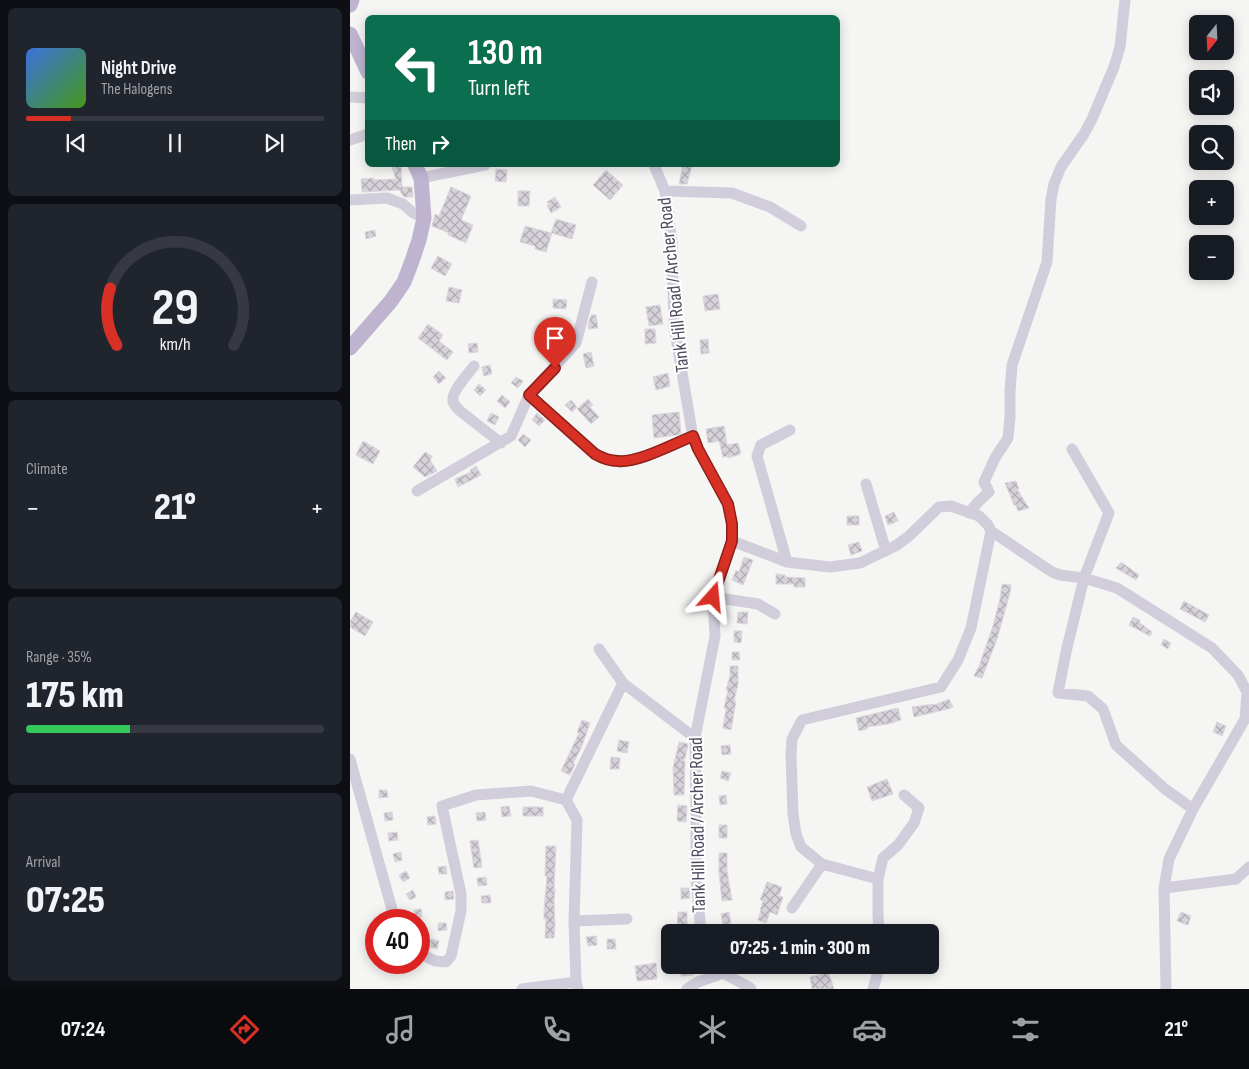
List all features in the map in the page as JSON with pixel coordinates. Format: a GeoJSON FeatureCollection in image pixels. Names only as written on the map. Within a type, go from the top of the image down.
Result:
{"type":"FeatureCollection","features":[{"type":"Feature","properties":{"kind":"main road"},"geometry":{"type":"LineString","coordinates":[[350,5],[352,0]]}},
{"type":"Feature","properties":{"kind":"main road"},"geometry":{"type":"LineString","coordinates":[[350,34],[365,66]]}},
{"type":"Feature","properties":{"kind":"main road"},"geometry":{"type":"LineString","coordinates":[[350,348],[404,282],[424,218],[418,172]]}},
{"type":"Feature","properties":{"kind":"street"},"geometry":{"type":"LineString","coordinates":[[970,513],[989,492],[984,482],[995,458],[1008,438],[1012,366],[1047,262],[1051,199],[1054,184],[1061,167],[1092,119],[1114,67],[1120,47],[1125,0]]}},
{"type":"Feature","properties":{"kind":"street"},"geometry":{"type":"LineString","coordinates":[[350,97],[365,98]]}},
{"type":"Feature","properties":{"kind":"street"},"geometry":{"type":"LineString","coordinates":[[350,140],[365,135]]}},
{"type":"Feature","properties":{"kind":"street"},"geometry":{"type":"LineString","coordinates":[[418,172],[466,167]]}},
{"type":"Feature","properties":{"kind":"street","name":"Tank Hill Road / Archer Road"},"geometry":{"type":"LineString","coordinates":[[655,167],[665,191],[672,242],[674,326],[693,436],[698,449],[728,504],[732,524],[732,541],[713,597],[714,636],[695,738],[696,879],[700,924]]}},
{"type":"Feature","properties":{"kind":"street"},"geometry":{"type":"LineString","coordinates":[[665,191],[732,194],[770,207],[801,226]]}},
{"type":"Feature","properties":{"kind":"street"},"geometry":{"type":"LineString","coordinates":[[350,200],[387,198],[404,204],[412,212],[424,218]]}},
{"type":"Feature","properties":{"kind":"street"},"geometry":{"type":"LineString","coordinates":[[417,491],[511,436],[529,395],[576,344],[592,282]]}},
{"type":"Feature","properties":{"kind":"street"},"geometry":{"type":"LineString","coordinates":[[474,366],[454,394],[453,401],[460,411],[500,443]]}},
{"type":"Feature","properties":{"kind":"street"},"geometry":{"type":"LineString","coordinates":[[529,395],[595,454],[605,459],[619,462],[638,458],[693,436]]}},
{"type":"Feature","properties":{"kind":"street"},"geometry":{"type":"LineString","coordinates":[[787,562],[757,456],[761,445],[790,430]]}},
{"type":"Feature","properties":{"kind":"street"},"geometry":{"type":"LineString","coordinates":[[1072,449],[1109,513],[1084,578],[1058,693],[1088,696],[1103,708],[1116,745],[1165,789],[1193,810]]}},
{"type":"Feature","properties":{"kind":"street"},"geometry":{"type":"LineString","coordinates":[[866,484],[886,551]]}},
{"type":"Feature","properties":{"kind":"street"},"geometry":{"type":"LineString","coordinates":[[732,541],[787,562],[830,567],[860,563],[897,546],[939,507],[951,506],[979,516],[991,531],[1052,572],[1084,578],[1117,588],[1212,648],[1238,675],[1247,692],[1245,719],[1193,810],[1169,860],[1164,888],[1166,989]]}},
{"type":"Feature","properties":{"kind":"street"},"geometry":{"type":"LineString","coordinates":[[878,879],[822,864],[801,847],[796,834],[793,814],[792,739],[802,720],[941,687],[958,660],[971,628],[991,531]]}},
{"type":"Feature","properties":{"kind":"street"},"geometry":{"type":"LineString","coordinates":[[713,597],[758,604],[775,614]]}},
{"type":"Feature","properties":{"kind":"street"},"geometry":{"type":"LineString","coordinates":[[599,649],[623,684],[695,738]]}},
{"type":"Feature","properties":{"kind":"street"},"geometry":{"type":"LineString","coordinates":[[566,800],[623,684]]}},
{"type":"Feature","properties":{"kind":"street"},"geometry":{"type":"LineString","coordinates":[[350,760],[392,909]]}},
{"type":"Feature","properties":{"kind":"street"},"geometry":{"type":"LineString","coordinates":[[430,958],[435,961],[446,962],[451,956],[461,911],[461,894],[442,806],[476,795],[531,791],[566,800],[577,820],[574,921],[577,986],[522,989]]}},
{"type":"Feature","properties":{"kind":"street"},"geometry":{"type":"LineString","coordinates":[[879,924],[878,879],[883,858],[898,845],[914,823],[920,808],[904,795]]}},
{"type":"Feature","properties":{"kind":"street"},"geometry":{"type":"LineString","coordinates":[[792,908],[822,864]]}},
{"type":"Feature","properties":{"kind":"street"},"geometry":{"type":"LineString","coordinates":[[1164,888],[1236,879],[1249,867]]}},
{"type":"Feature","properties":{"kind":"street"},"geometry":{"type":"LineString","coordinates":[[574,921],[627,919]]}},
{"type":"Feature","properties":{"kind":"street"},"geometry":{"type":"LineString","coordinates":[[687,989],[712,974]]}},
{"type":"Feature","properties":{"kind":"street"},"geometry":{"type":"LineString","coordinates":[[728,974],[751,989]]}},
{"type":"Feature","properties":{"kind":"street"},"geometry":{"type":"LineString","coordinates":[[873,989],[877,974]]}},
{"type":"Feature","properties":{"kind":"building"},"geometry":{"type":"Polygon","coordinates":[[[401,167],[402,187],[412,187],[413,197],[405,197],[400,190],[362,192],[361,179],[396,179],[392,168],[401,167]]]}},
{"type":"Feature","properties":{"kind":"building"},"geometry":{"type":"Polygon","coordinates":[[[683,167],[691,167],[687,184],[679,184],[683,167]]]}},
{"type":"Feature","properties":{"kind":"building"},"geometry":{"type":"Polygon","coordinates":[[[496,169],[507,170],[506,182],[495,181],[496,169]]]}},
{"type":"Feature","properties":{"kind":"building"},"geometry":{"type":"Polygon","coordinates":[[[606,170],[623,185],[610,200],[593,185],[606,170]]]}},
{"type":"Feature","properties":{"kind":"building"},"geometry":{"type":"Polygon","coordinates":[[[451,187],[471,196],[461,220],[473,225],[466,243],[432,226],[435,214],[439,216],[451,187]]]}},
{"type":"Feature","properties":{"kind":"building"},"geometry":{"type":"Polygon","coordinates":[[[518,191],[530,191],[529,206],[518,206],[518,191]]]}},
{"type":"Feature","properties":{"kind":"building"},"geometry":{"type":"Polygon","coordinates":[[[555,197],[561,207],[551,213],[547,202],[555,197]]]}},
{"type":"Feature","properties":{"kind":"building"},"geometry":{"type":"Polygon","coordinates":[[[556,219],[576,225],[572,239],[552,233],[546,252],[535,249],[535,246],[520,242],[525,226],[551,233],[556,219]]]}},
{"type":"Feature","properties":{"kind":"building"},"geometry":{"type":"Polygon","coordinates":[[[375,230],[376,236],[366,239],[365,232],[375,230]]]}},
{"type":"Feature","properties":{"kind":"building"},"geometry":{"type":"Polygon","coordinates":[[[438,256],[452,264],[445,276],[431,268],[438,256]]]}},
{"type":"Feature","properties":{"kind":"building"},"geometry":{"type":"Polygon","coordinates":[[[449,287],[462,290],[459,303],[446,301],[449,287]]]}},
{"type":"Feature","properties":{"kind":"building"},"geometry":{"type":"Polygon","coordinates":[[[718,294],[720,309],[705,311],[703,296],[718,294]]]}},
{"type":"Feature","properties":{"kind":"building"},"geometry":{"type":"Polygon","coordinates":[[[553,299],[567,300],[566,309],[553,308],[553,299]]]}},
{"type":"Feature","properties":{"kind":"building"},"geometry":{"type":"Polygon","coordinates":[[[660,305],[663,324],[649,326],[646,307],[660,305]]]}},
{"type":"Feature","properties":{"kind":"building"},"geometry":{"type":"Polygon","coordinates":[[[591,315],[596,315],[598,328],[589,329],[588,325],[591,315]]]}},
{"type":"Feature","properties":{"kind":"building"},"geometry":{"type":"Polygon","coordinates":[[[428,324],[443,335],[439,341],[453,352],[447,360],[418,338],[428,324]]]}},
{"type":"Feature","properties":{"kind":"building"},"geometry":{"type":"Polygon","coordinates":[[[645,329],[655,329],[656,343],[645,344],[645,329]]]}},
{"type":"Feature","properties":{"kind":"building"},"geometry":{"type":"Polygon","coordinates":[[[708,339],[709,353],[701,354],[700,340],[708,339]]]}},
{"type":"Feature","properties":{"kind":"building"},"geometry":{"type":"Polygon","coordinates":[[[477,343],[478,352],[469,353],[468,344],[477,343]]]}},
{"type":"Feature","properties":{"kind":"building"},"geometry":{"type":"Polygon","coordinates":[[[591,352],[594,366],[586,368],[583,354],[591,352]]]}},
{"type":"Feature","properties":{"kind":"building"},"geometry":{"type":"Polygon","coordinates":[[[490,365],[492,374],[484,376],[482,367],[490,365]]]}},
{"type":"Feature","properties":{"kind":"building"},"geometry":{"type":"Polygon","coordinates":[[[439,371],[446,378],[439,384],[433,377],[439,371]]]}},
{"type":"Feature","properties":{"kind":"building"},"geometry":{"type":"Polygon","coordinates":[[[668,373],[670,386],[656,390],[653,377],[668,373]]]}},
{"type":"Feature","properties":{"kind":"building"},"geometry":{"type":"Polygon","coordinates":[[[516,377],[523,381],[518,388],[511,383],[516,377]]]}},
{"type":"Feature","properties":{"kind":"building"},"geometry":{"type":"Polygon","coordinates":[[[479,384],[486,390],[480,396],[474,390],[479,384]]]}},
{"type":"Feature","properties":{"kind":"building"},"geometry":{"type":"Polygon","coordinates":[[[502,395],[510,402],[505,408],[497,401],[502,395]]]}},
{"type":"Feature","properties":{"kind":"building"},"geometry":{"type":"Polygon","coordinates":[[[588,399],[593,405],[590,407],[599,417],[591,424],[577,409],[588,399]]]}},
{"type":"Feature","properties":{"kind":"building"},"geometry":{"type":"Polygon","coordinates":[[[571,400],[577,407],[572,412],[565,405],[571,400]]]}},
{"type":"Feature","properties":{"kind":"building"},"geometry":{"type":"Polygon","coordinates":[[[679,412],[681,434],[654,438],[652,415],[679,412]]]}},
{"type":"Feature","properties":{"kind":"building"},"geometry":{"type":"Polygon","coordinates":[[[491,413],[499,417],[495,425],[487,421],[491,413]]]}},
{"type":"Feature","properties":{"kind":"building"},"geometry":{"type":"Polygon","coordinates":[[[537,413],[545,420],[539,426],[532,420],[537,413]]]}},
{"type":"Feature","properties":{"kind":"building"},"geometry":{"type":"Polygon","coordinates":[[[724,426],[727,445],[738,443],[741,454],[728,458],[727,456],[723,457],[719,441],[708,443],[706,429],[724,426]]]}},
{"type":"Feature","properties":{"kind":"building"},"geometry":{"type":"Polygon","coordinates":[[[523,434],[531,440],[525,447],[518,440],[523,434]]]}},
{"type":"Feature","properties":{"kind":"building"},"geometry":{"type":"Polygon","coordinates":[[[363,441],[380,451],[373,464],[356,455],[363,441]]]}},
{"type":"Feature","properties":{"kind":"building"},"geometry":{"type":"Polygon","coordinates":[[[425,452],[432,456],[430,460],[437,471],[425,477],[413,467],[425,452]]]}},
{"type":"Feature","properties":{"kind":"building"},"geometry":{"type":"Polygon","coordinates":[[[476,466],[481,475],[458,487],[455,479],[471,472],[470,470],[476,466]]]}},
{"type":"Feature","properties":{"kind":"building"},"geometry":{"type":"Polygon","coordinates":[[[1016,481],[1019,489],[1017,489],[1029,508],[1018,511],[1005,483],[1016,481]]]}},
{"type":"Feature","properties":{"kind":"building"},"geometry":{"type":"Polygon","coordinates":[[[894,512],[898,521],[888,525],[885,516],[894,512]]]}},
{"type":"Feature","properties":{"kind":"building"},"geometry":{"type":"Polygon","coordinates":[[[847,516],[859,516],[859,525],[847,525],[847,516]]]}},
{"type":"Feature","properties":{"kind":"building"},"geometry":{"type":"Polygon","coordinates":[[[859,542],[862,551],[851,555],[848,545],[859,542]]]}},
{"type":"Feature","properties":{"kind":"building"},"geometry":{"type":"Polygon","coordinates":[[[744,557],[753,560],[743,585],[732,580],[736,570],[739,572],[744,557]]]}},
{"type":"Feature","properties":{"kind":"building"},"geometry":{"type":"Polygon","coordinates":[[[1121,562],[1139,575],[1136,580],[1116,568],[1121,562]]]}},
{"type":"Feature","properties":{"kind":"building"},"geometry":{"type":"Polygon","coordinates":[[[776,574],[785,575],[785,577],[805,578],[805,587],[794,587],[794,584],[776,584],[776,574]]]}},
{"type":"Feature","properties":{"kind":"building"},"geometry":{"type":"Polygon","coordinates":[[[1002,584],[1011,585],[997,639],[982,678],[974,676],[993,626],[1002,584]]]}},
{"type":"Feature","properties":{"kind":"building"},"geometry":{"type":"Polygon","coordinates":[[[1184,601],[1209,615],[1205,622],[1180,609],[1184,601]]]}},
{"type":"Feature","properties":{"kind":"building"},"geometry":{"type":"Polygon","coordinates":[[[356,612],[373,622],[365,636],[350,627],[350,622],[356,612]]]}},
{"type":"Feature","properties":{"kind":"building"},"geometry":{"type":"Polygon","coordinates":[[[738,612],[748,612],[747,624],[737,623],[738,612]]]}},
{"type":"Feature","properties":{"kind":"building"},"geometry":{"type":"Polygon","coordinates":[[[1133,617],[1140,620],[1139,622],[1152,632],[1150,636],[1129,625],[1133,617]]]}},
{"type":"Feature","properties":{"kind":"building"},"geometry":{"type":"Polygon","coordinates":[[[734,631],[742,631],[741,643],[734,642],[734,631]]]}},
{"type":"Feature","properties":{"kind":"building"},"geometry":{"type":"Polygon","coordinates":[[[1164,639],[1171,643],[1168,649],[1161,645],[1164,639]]]}},
{"type":"Feature","properties":{"kind":"building"},"geometry":{"type":"Polygon","coordinates":[[[732,652],[739,652],[740,660],[732,660],[732,652]]]}},
{"type":"Feature","properties":{"kind":"building"},"geometry":{"type":"Polygon","coordinates":[[[730,666],[738,666],[738,684],[731,730],[723,728],[730,666]]]}},
{"type":"Feature","properties":{"kind":"building"},"geometry":{"type":"Polygon","coordinates":[[[949,699],[953,707],[914,717],[912,707],[935,705],[949,699]]]}},
{"type":"Feature","properties":{"kind":"building"},"geometry":{"type":"Polygon","coordinates":[[[898,708],[901,720],[867,727],[867,729],[859,731],[856,718],[898,708]]]}},
{"type":"Feature","properties":{"kind":"building"},"geometry":{"type":"Polygon","coordinates":[[[582,720],[590,723],[570,775],[561,771],[579,733],[577,732],[582,720]]]}},
{"type":"Feature","properties":{"kind":"building"},"geometry":{"type":"Polygon","coordinates":[[[1217,722],[1226,726],[1222,736],[1213,732],[1217,722]]]}},
{"type":"Feature","properties":{"kind":"building"},"geometry":{"type":"Polygon","coordinates":[[[619,740],[629,742],[627,753],[617,751],[619,740]]]}},
{"type":"Feature","properties":{"kind":"building"},"geometry":{"type":"Polygon","coordinates":[[[679,742],[688,744],[685,759],[680,760],[685,761],[684,795],[674,795],[673,768],[679,742]]]}},
{"type":"Feature","properties":{"kind":"building"},"geometry":{"type":"Polygon","coordinates":[[[730,745],[731,754],[722,755],[721,746],[730,745]]]}},
{"type":"Feature","properties":{"kind":"building"},"geometry":{"type":"Polygon","coordinates":[[[611,757],[620,758],[619,769],[610,769],[611,757]]]}},
{"type":"Feature","properties":{"kind":"building"},"geometry":{"type":"Polygon","coordinates":[[[722,771],[731,773],[728,781],[720,778],[722,771]]]}},
{"type":"Feature","properties":{"kind":"building"},"geometry":{"type":"Polygon","coordinates":[[[887,779],[893,794],[872,801],[867,787],[887,779]]]}},
{"type":"Feature","properties":{"kind":"building"},"geometry":{"type":"Polygon","coordinates":[[[379,790],[387,790],[388,797],[379,798],[379,790]]]}},
{"type":"Feature","properties":{"kind":"building"},"geometry":{"type":"Polygon","coordinates":[[[726,795],[727,804],[720,805],[719,796],[726,795]]]}},
{"type":"Feature","properties":{"kind":"building"},"geometry":{"type":"Polygon","coordinates":[[[678,805],[687,806],[686,822],[677,821],[678,805]]]}},
{"type":"Feature","properties":{"kind":"building"},"geometry":{"type":"Polygon","coordinates":[[[509,806],[511,816],[502,817],[501,807],[509,806]]]}},
{"type":"Feature","properties":{"kind":"building"},"geometry":{"type":"Polygon","coordinates":[[[523,807],[543,807],[543,816],[523,816],[523,807]]]}},
{"type":"Feature","properties":{"kind":"building"},"geometry":{"type":"Polygon","coordinates":[[[392,812],[393,820],[385,821],[384,813],[392,812]]]}},
{"type":"Feature","properties":{"kind":"building"},"geometry":{"type":"Polygon","coordinates":[[[485,812],[486,820],[477,821],[476,813],[485,812]]]}},
{"type":"Feature","properties":{"kind":"building"},"geometry":{"type":"Polygon","coordinates":[[[435,816],[436,824],[428,825],[427,817],[435,816]]]}},
{"type":"Feature","properties":{"kind":"building"},"geometry":{"type":"Polygon","coordinates":[[[719,825],[727,825],[727,838],[719,838],[719,825]]]}},
{"type":"Feature","properties":{"kind":"building"},"geometry":{"type":"Polygon","coordinates":[[[397,832],[398,840],[389,841],[388,833],[397,832]]]}},
{"type":"Feature","properties":{"kind":"building"},"geometry":{"type":"Polygon","coordinates":[[[478,840],[482,867],[474,868],[470,841],[478,840]]]}},
{"type":"Feature","properties":{"kind":"building"},"geometry":{"type":"Polygon","coordinates":[[[546,846],[556,846],[554,938],[545,938],[546,846]]]}},
{"type":"Feature","properties":{"kind":"building"},"geometry":{"type":"Polygon","coordinates":[[[401,852],[402,860],[395,862],[393,854],[401,852]]]}},
{"type":"Feature","properties":{"kind":"building"},"geometry":{"type":"Polygon","coordinates":[[[719,853],[727,853],[727,871],[732,900],[722,901],[719,853]]]}},
{"type":"Feature","properties":{"kind":"building"},"geometry":{"type":"Polygon","coordinates":[[[446,866],[447,874],[439,874],[438,867],[446,866]]]}},
{"type":"Feature","properties":{"kind":"building"},"geometry":{"type":"Polygon","coordinates":[[[406,871],[410,878],[403,882],[399,875],[406,871]]]}},
{"type":"Feature","properties":{"kind":"building"},"geometry":{"type":"Polygon","coordinates":[[[486,877],[487,885],[478,886],[477,878],[486,877]]]}},
{"type":"Feature","properties":{"kind":"building"},"geometry":{"type":"Polygon","coordinates":[[[767,882],[782,887],[779,896],[783,897],[777,915],[770,912],[766,923],[758,920],[763,901],[760,900],[767,882]]]}},
{"type":"Feature","properties":{"kind":"building"},"geometry":{"type":"Polygon","coordinates":[[[681,888],[689,888],[690,898],[681,899],[681,888]]]}},
{"type":"Feature","properties":{"kind":"building"},"geometry":{"type":"Polygon","coordinates":[[[413,890],[416,897],[410,900],[406,894],[413,890]]]}},
{"type":"Feature","properties":{"kind":"building"},"geometry":{"type":"Polygon","coordinates":[[[453,891],[454,899],[445,900],[445,892],[453,891]]]}},
{"type":"Feature","properties":{"kind":"building"},"geometry":{"type":"Polygon","coordinates":[[[490,895],[491,903],[482,903],[481,896],[490,895]]]}},
{"type":"Feature","properties":{"kind":"building"},"geometry":{"type":"Polygon","coordinates":[[[678,912],[687,912],[687,924],[677,924],[678,912]]]}},
{"type":"Feature","properties":{"kind":"building"},"geometry":{"type":"Polygon","coordinates":[[[729,912],[731,924],[723,924],[721,914],[729,912]]]}},
{"type":"Feature","properties":{"kind":"building"},"geometry":{"type":"Polygon","coordinates":[[[1181,912],[1191,916],[1188,925],[1177,921],[1181,912]]]}},
{"type":"Feature","properties":{"kind":"building"},"geometry":{"type":"Polygon","coordinates":[[[438,923],[446,923],[447,930],[438,931],[438,923]]]}},
{"type":"Feature","properties":{"kind":"building"},"geometry":{"type":"Polygon","coordinates":[[[596,936],[597,945],[588,946],[586,937],[596,936]]]}},
{"type":"Feature","properties":{"kind":"building"},"geometry":{"type":"Polygon","coordinates":[[[431,939],[439,941],[437,949],[430,947],[431,939]]]}},
{"type":"Feature","properties":{"kind":"building"},"geometry":{"type":"Polygon","coordinates":[[[607,939],[615,939],[616,949],[607,949],[607,939]]]}},
{"type":"Feature","properties":{"kind":"building"},"geometry":{"type":"Polygon","coordinates":[[[656,963],[657,979],[637,981],[635,966],[656,963]]]}},
{"type":"Feature","properties":{"kind":"building"},"geometry":{"type":"Polygon","coordinates":[[[681,974],[693,974],[693,975],[681,976],[681,974]]]}},
{"type":"Feature","properties":{"kind":"building"},"geometry":{"type":"Polygon","coordinates":[[[829,974],[834,989],[812,989],[810,977],[829,974]]]}},
{"type":"Feature","properties":{"kind":"route"},"geometry":{"type":"LineString","coordinates":[[555,368],[529,395],[595,454],[605,459],[619,462],[638,458],[693,436],[698,449],[728,504],[732,524],[732,541],[713,597]]}}]}
